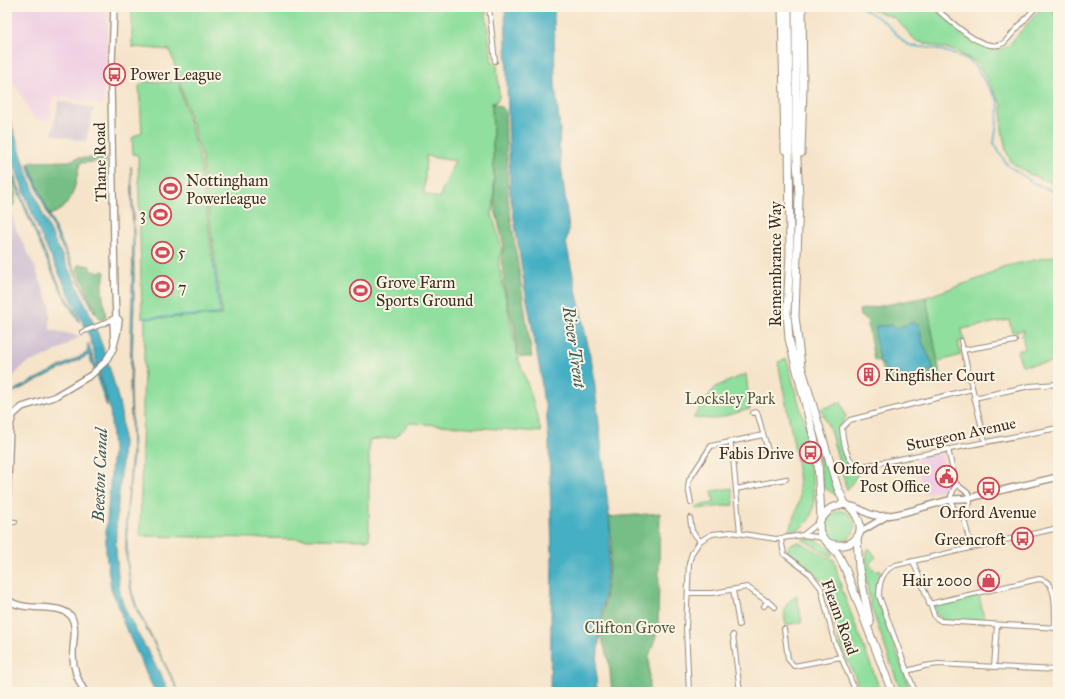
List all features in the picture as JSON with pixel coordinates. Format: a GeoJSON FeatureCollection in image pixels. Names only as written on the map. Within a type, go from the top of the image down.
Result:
{"type":"FeatureCollection","features":[{"type":"Feature","properties":{"kind":"highway"},"geometry":{"type":"LineString","coordinates":[[782,7],[784,139],[790,194]]}},
{"type":"Feature","properties":{"kind":"highway","name":"Remembrance Way"},"geometry":{"type":"LineString","coordinates":[[788,7],[799,196],[795,316],[797,339],[801,366],[837,486],[847,505]]}},
{"type":"Feature","properties":{"kind":"highway","name":"Remembrance Way"},"geometry":{"type":"LineString","coordinates":[[796,7],[787,312],[789,339],[815,442],[818,462],[820,520]]}},
{"type":"Feature","properties":{"kind":"highway"},"geometry":{"type":"LineString","coordinates":[[799,196],[803,95],[802,7]]}},
{"type":"Feature","properties":{"kind":"highway"},"geometry":{"type":"LineString","coordinates":[[874,643],[859,570],[858,519],[847,505],[831,508],[820,520],[820,533],[838,554],[845,568],[892,692]]}},
{"type":"Feature","properties":{"kind":"highway"},"geometry":{"type":"LineString","coordinates":[[825,540],[842,546],[849,544],[858,534]]}},
{"type":"Feature","properties":{"kind":"street","name":"Thane Road"},"geometry":{"type":"LineString","coordinates":[[7,506],[10,426],[13,415],[22,407],[54,398],[91,375],[103,366],[114,342],[113,322],[116,316],[112,88],[114,7]]}},
{"type":"Feature","properties":{"kind":"street"},"geometry":{"type":"LineString","coordinates":[[489,7],[496,61]]}},
{"type":"Feature","properties":{"kind":"street"},"geometry":{"type":"LineString","coordinates":[[934,7],[971,37],[998,45],[1004,43],[1036,7]]}},
{"type":"Feature","properties":{"kind":"street"},"geometry":{"type":"LineString","coordinates":[[1053,7],[1058,14]]}},
{"type":"Feature","properties":{"kind":"street"},"geometry":{"type":"LineString","coordinates":[[82,332],[100,325],[116,316]]}},
{"type":"Feature","properties":{"kind":"street"},"geometry":{"type":"LineString","coordinates":[[961,341],[984,441]]}},
{"type":"Feature","properties":{"kind":"street"},"geometry":{"type":"LineString","coordinates":[[963,350],[1015,341]]}},
{"type":"Feature","properties":{"kind":"street"},"geometry":{"type":"LineString","coordinates":[[974,398],[1025,386],[1058,384]]}},
{"type":"Feature","properties":{"kind":"street","name":"Sturgeon Avenue"},"geometry":{"type":"LineString","coordinates":[[972,389],[850,420],[842,428],[850,461],[857,466],[1058,428]]}},
{"type":"Feature","properties":{"kind":"street"},"geometry":{"type":"LineString","coordinates":[[753,413],[757,412],[768,454]]}},
{"type":"Feature","properties":{"kind":"street"},"geometry":{"type":"LineString","coordinates":[[691,503],[690,480],[709,448],[713,445],[763,435]]}},
{"type":"Feature","properties":{"kind":"street"},"geometry":{"type":"LineString","coordinates":[[730,441],[740,533]]}},
{"type":"Feature","properties":{"kind":"street"},"geometry":{"type":"LineString","coordinates":[[761,449],[767,448]]}},
{"type":"Feature","properties":{"kind":"street"},"geometry":{"type":"LineString","coordinates":[[948,449],[956,484],[950,496],[953,508],[963,515],[971,547]]}},
{"type":"Feature","properties":{"kind":"street"},"geometry":{"type":"LineString","coordinates":[[847,505],[856,506],[873,516],[891,515],[951,499],[969,500],[977,496],[1058,477]]}},
{"type":"Feature","properties":{"kind":"street"},"geometry":{"type":"LineString","coordinates":[[736,488],[786,479]]}},
{"type":"Feature","properties":{"kind":"street"},"geometry":{"type":"LineString","coordinates":[[780,480],[782,486]]}},
{"type":"Feature","properties":{"kind":"street"},"geometry":{"type":"LineString","coordinates":[[956,484],[968,492],[970,503],[963,515]]}},
{"type":"Feature","properties":{"kind":"street"},"geometry":{"type":"LineString","coordinates":[[684,497],[690,496]]}},
{"type":"Feature","properties":{"kind":"street"},"geometry":{"type":"LineString","coordinates":[[858,534],[891,515]]}},
{"type":"Feature","properties":{"kind":"street"},"geometry":{"type":"LineString","coordinates":[[803,535],[820,520]]}},
{"type":"Feature","properties":{"kind":"street"},"geometry":{"type":"LineString","coordinates":[[7,521],[15,522]]}},
{"type":"Feature","properties":{"kind":"street"},"geometry":{"type":"LineString","coordinates":[[692,521],[692,531],[700,541]]}},
{"type":"Feature","properties":{"kind":"street"},"geometry":{"type":"LineString","coordinates":[[915,692],[882,603],[879,589],[883,577],[888,569],[896,565],[1058,528]]}},
{"type":"Feature","properties":{"kind":"street"},"geometry":{"type":"LineString","coordinates":[[689,692],[686,628],[690,558],[700,541],[712,534],[740,533],[771,539],[803,535],[825,540]]}},
{"type":"Feature","properties":{"kind":"street","name":"Fleam Road"},"geometry":{"type":"LineString","coordinates":[[780,539],[784,554],[810,574],[821,588],[834,642],[856,692]]}},
{"type":"Feature","properties":{"kind":"street"},"geometry":{"type":"LineString","coordinates":[[913,561],[929,604],[935,617],[940,621],[1056,628],[1053,591],[1050,584],[1043,579],[929,604]]}},
{"type":"Feature","properties":{"kind":"street"},"geometry":{"type":"LineString","coordinates":[[688,593],[708,594],[747,587],[775,607]]}},
{"type":"Feature","properties":{"kind":"street"},"geometry":{"type":"LineString","coordinates":[[733,590],[739,625]]}},
{"type":"Feature","properties":{"kind":"street"},"geometry":{"type":"LineString","coordinates":[[7,599],[19,605],[65,611],[71,616],[74,626],[73,663],[77,677],[85,692]]}},
{"type":"Feature","properties":{"kind":"street"},"geometry":{"type":"LineString","coordinates":[[764,606],[768,601]]}},
{"type":"Feature","properties":{"kind":"street"},"geometry":{"type":"LineString","coordinates":[[732,619],[738,618]]}},
{"type":"Feature","properties":{"kind":"street"},"geometry":{"type":"LineString","coordinates":[[994,667],[997,625]]}},
{"type":"Feature","properties":{"kind":"street"},"geometry":{"type":"LineString","coordinates":[[784,629],[782,635],[788,659],[794,666],[841,657]]}},
{"type":"Feature","properties":{"kind":"street"},"geometry":{"type":"LineString","coordinates":[[733,635],[732,641],[740,692]]}},
{"type":"Feature","properties":{"kind":"street"},"geometry":{"type":"LineString","coordinates":[[907,671],[938,664],[1058,670]]}},
{"type":"Feature","properties":{"kind":"shaded area"},"geometry":{"type":"Polygon","coordinates":[[[7,7],[109,7],[103,105],[54,96],[49,121],[34,119],[7,71],[7,7]]]}},
{"type":"Feature","properties":{"kind":"shaded area"},"geometry":{"type":"Polygon","coordinates":[[[59,101],[94,108],[86,142],[52,134],[59,101]]]}},
{"type":"Feature","properties":{"kind":"shaded area"},"geometry":{"type":"Polygon","coordinates":[[[7,199],[16,229],[34,265],[50,306],[50,330],[81,336],[53,353],[25,364],[7,383],[7,199]]]}},
{"type":"Feature","properties":{"kind":"shaded area"},"geometry":{"type":"Polygon","coordinates":[[[941,454],[949,488],[924,494],[916,458],[941,454]]]}},
{"type":"Feature","properties":{"kind":"green space"},"geometry":{"type":"Polygon","coordinates":[[[911,6],[932,8],[971,39],[980,44],[1002,49],[1009,45],[1042,7],[1049,7],[1058,18],[1058,185],[1029,174],[1011,162],[1006,150],[1002,129],[1002,105],[977,63],[955,51],[916,41],[895,18],[865,7],[911,6]]]}},
{"type":"Feature","properties":{"kind":"green space","name":"Grove Farm Sports Ground"},"geometry":{"type":"Polygon","coordinates":[[[132,7],[485,7],[492,63],[497,63],[499,97],[496,102],[492,103],[494,199],[492,214],[502,249],[499,258],[499,267],[518,358],[530,391],[541,432],[410,423],[396,437],[369,440],[369,540],[140,536],[145,319],[222,315],[201,154],[170,50],[132,47],[132,7]],[[426,156],[424,194],[439,198],[455,161],[426,156]]]}},
{"type":"Feature","properties":{"kind":"green space","name":"Nottingham Powerleague"},"geometry":{"type":"Polygon","coordinates":[[[145,82],[178,82],[199,156],[220,314],[142,318],[138,155],[133,154],[132,138],[142,132],[139,86],[145,82]]]}},
{"type":"Feature","properties":{"kind":"green space"},"geometry":{"type":"Polygon","coordinates":[[[492,103],[505,110],[508,199],[532,357],[521,357],[518,354],[514,327],[506,297],[501,257],[504,247],[495,209],[492,103]]]}},
{"type":"Feature","properties":{"kind":"green space"},"geometry":{"type":"Polygon","coordinates":[[[7,157],[14,181],[15,199],[14,205],[7,209],[7,157]]]}},
{"type":"Feature","properties":{"kind":"green space"},"geometry":{"type":"Polygon","coordinates":[[[78,158],[107,158],[107,161],[80,163],[72,195],[64,207],[49,215],[29,164],[31,162],[69,161],[78,158]]]}},
{"type":"Feature","properties":{"kind":"green space"},"geometry":{"type":"Polygon","coordinates":[[[1058,255],[1058,363],[1022,365],[1017,351],[1025,349],[1022,334],[1024,333],[1024,330],[1012,332],[1009,320],[962,329],[964,341],[958,342],[961,355],[937,362],[926,297],[984,277],[1002,267],[1058,255]]]}},
{"type":"Feature","properties":{"kind":"green space"},"geometry":{"type":"Polygon","coordinates":[[[79,264],[90,266],[90,270],[98,272],[104,271],[105,273],[102,289],[106,318],[101,320],[94,308],[77,270],[79,264]]]}},
{"type":"Feature","properties":{"kind":"green space"},"geometry":{"type":"Polygon","coordinates":[[[792,276],[793,334],[798,362],[836,495],[823,487],[814,433],[793,343],[791,318],[792,276]]]}},
{"type":"Feature","properties":{"kind":"green space"},"geometry":{"type":"Polygon","coordinates":[[[926,297],[940,374],[887,386],[880,363],[883,364],[888,374],[898,372],[907,378],[934,369],[922,341],[919,325],[911,323],[893,329],[877,350],[880,362],[874,360],[867,320],[860,316],[859,310],[926,297]]]}},
{"type":"Feature","properties":{"kind":"green space"},"geometry":{"type":"Polygon","coordinates":[[[787,359],[806,430],[808,458],[814,491],[812,512],[808,521],[800,528],[788,533],[800,500],[797,460],[778,362],[787,359]]]}},
{"type":"Feature","properties":{"kind":"green space","name":"Locksley Park"},"geometry":{"type":"Polygon","coordinates":[[[746,374],[750,409],[714,419],[693,418],[715,387],[746,374]]]}},
{"type":"Feature","properties":{"kind":"green space"},"geometry":{"type":"Polygon","coordinates":[[[841,402],[846,417],[840,426],[840,432],[848,464],[855,470],[861,470],[847,490],[830,430],[821,409],[841,402]]]}},
{"type":"Feature","properties":{"kind":"green space"},"geometry":{"type":"Polygon","coordinates":[[[732,488],[734,505],[696,509],[696,506],[714,503],[712,491],[732,488]]]}},
{"type":"Feature","properties":{"kind":"green space"},"geometry":{"type":"Polygon","coordinates":[[[840,511],[851,515],[855,526],[851,537],[840,541],[829,537],[825,526],[829,515],[840,511]]]}},
{"type":"Feature","properties":{"kind":"green space","name":"Clifton Grove"},"geometry":{"type":"Polygon","coordinates":[[[660,513],[658,630],[649,656],[649,692],[612,692],[609,663],[601,636],[612,543],[609,517],[660,513]]]}},
{"type":"Feature","properties":{"kind":"green space"},"geometry":{"type":"Polygon","coordinates":[[[804,538],[820,543],[827,547],[833,554],[831,556],[803,540],[804,538]]]}},
{"type":"Feature","properties":{"kind":"green space"},"geometry":{"type":"Polygon","coordinates":[[[799,542],[834,560],[842,590],[881,692],[862,692],[841,646],[823,583],[812,570],[788,552],[789,545],[799,542]]]}},
{"type":"Feature","properties":{"kind":"green space"},"geometry":{"type":"Polygon","coordinates":[[[869,548],[876,557],[869,564],[877,572],[880,569],[882,573],[876,584],[878,601],[911,692],[901,692],[871,607],[863,563],[866,561],[867,551],[869,548]]]}},
{"type":"Feature","properties":{"kind":"green space"},"geometry":{"type":"Polygon","coordinates":[[[979,595],[985,623],[944,621],[936,614],[933,605],[979,595]]]}},
{"type":"Feature","properties":{"kind":"green space"},"geometry":{"type":"Polygon","coordinates":[[[797,596],[802,622],[786,625],[785,612],[787,604],[797,596]]]}},
{"type":"Feature","properties":{"kind":"water","name":"River Trent"},"geometry":{"type":"Polygon","coordinates":[[[505,7],[554,7],[555,84],[560,129],[559,149],[569,229],[566,242],[593,369],[610,524],[610,547],[596,669],[597,692],[550,692],[552,556],[549,443],[546,407],[543,398],[540,370],[525,290],[510,193],[505,7]]]}},
{"type":"Feature","properties":{"kind":"water"},"geometry":{"type":"Polygon","coordinates":[[[7,111],[40,206],[91,317],[119,402],[123,442],[116,522],[116,542],[121,595],[124,607],[169,692],[155,692],[122,620],[121,612],[111,588],[106,553],[106,532],[113,450],[110,409],[89,335],[40,234],[13,162],[7,142],[7,111]]]}},
{"type":"Feature","properties":{"kind":"water"},"geometry":{"type":"Polygon","coordinates":[[[7,152],[24,202],[44,252],[59,284],[76,312],[80,322],[63,294],[38,241],[16,186],[7,152]]]}},
{"type":"Feature","properties":{"kind":"water"},"geometry":{"type":"Polygon","coordinates":[[[27,164],[29,164],[55,228],[95,313],[57,237],[27,164]]]}},
{"type":"Feature","properties":{"kind":"water"},"geometry":{"type":"Polygon","coordinates":[[[131,166],[134,230],[134,305],[131,387],[133,454],[127,513],[127,559],[132,592],[138,610],[179,692],[137,611],[131,593],[126,554],[126,520],[132,452],[130,385],[133,241],[131,166]]]}},
{"type":"Feature","properties":{"kind":"water"},"geometry":{"type":"Polygon","coordinates":[[[911,323],[919,324],[922,341],[932,363],[933,370],[907,378],[898,372],[888,374],[883,364],[880,363],[875,338],[876,326],[892,325],[894,329],[911,323]]]}},
{"type":"Feature","properties":{"kind":"water"},"geometry":{"type":"Polygon","coordinates":[[[88,343],[106,396],[107,407],[89,355],[14,392],[16,389],[87,353],[88,343]]]}},
{"type":"Feature","properties":{"kind":"waterway"},"geometry":{"type":"LineString","coordinates":[[861,7],[885,22],[905,43],[912,46],[938,49],[967,59],[974,65],[998,101],[999,108],[994,143],[1007,165],[1034,183],[1058,193]]}},
{"type":"Feature","properties":{"kind":"waterway"},"geometry":{"type":"LineString","coordinates":[[142,318],[220,314],[213,260]]}},
{"type":"Feature","properties":{"kind":"place","name":"Power League"},"geometry":{"type":"Point","coordinates":[114,74]}},
{"type":"Feature","properties":{"kind":"place","name":"Nottingham Powerleague"},"geometry":{"type":"Point","coordinates":[171,189]}},
{"type":"Feature","properties":{"kind":"place","name":"3"},"geometry":{"type":"Point","coordinates":[161,214]}},
{"type":"Feature","properties":{"kind":"place","name":"5"},"geometry":{"type":"Point","coordinates":[162,252]}},
{"type":"Feature","properties":{"kind":"place","name":"7"},"geometry":{"type":"Point","coordinates":[163,287]}},
{"type":"Feature","properties":{"kind":"place","name":"Grove Farm Sports Ground"},"geometry":{"type":"Point","coordinates":[361,291]}},
{"type":"Feature","properties":{"kind":"place","name":"Kingfisher Court"},"geometry":{"type":"Point","coordinates":[869,375]}},
{"type":"Feature","properties":{"kind":"place","name":"Fabis Drive"},"geometry":{"type":"Point","coordinates":[810,453]}},
{"type":"Feature","properties":{"kind":"place","name":"Orford Avenue Post Office"},"geometry":{"type":"Point","coordinates":[946,477]}},
{"type":"Feature","properties":{"kind":"place","name":"Orford Avenue"},"geometry":{"type":"Point","coordinates":[988,488]}},
{"type":"Feature","properties":{"kind":"place","name":"Greencroft"},"geometry":{"type":"Point","coordinates":[1022,539]}},
{"type":"Feature","properties":{"kind":"place","name":"Hair 2000"},"geometry":{"type":"Point","coordinates":[988,580]}},
{"type":"Feature","properties":{"kind":"water label","name":"Beeston Canal"},"geometry":{"type":"Point","coordinates":[100,475]}}]}
